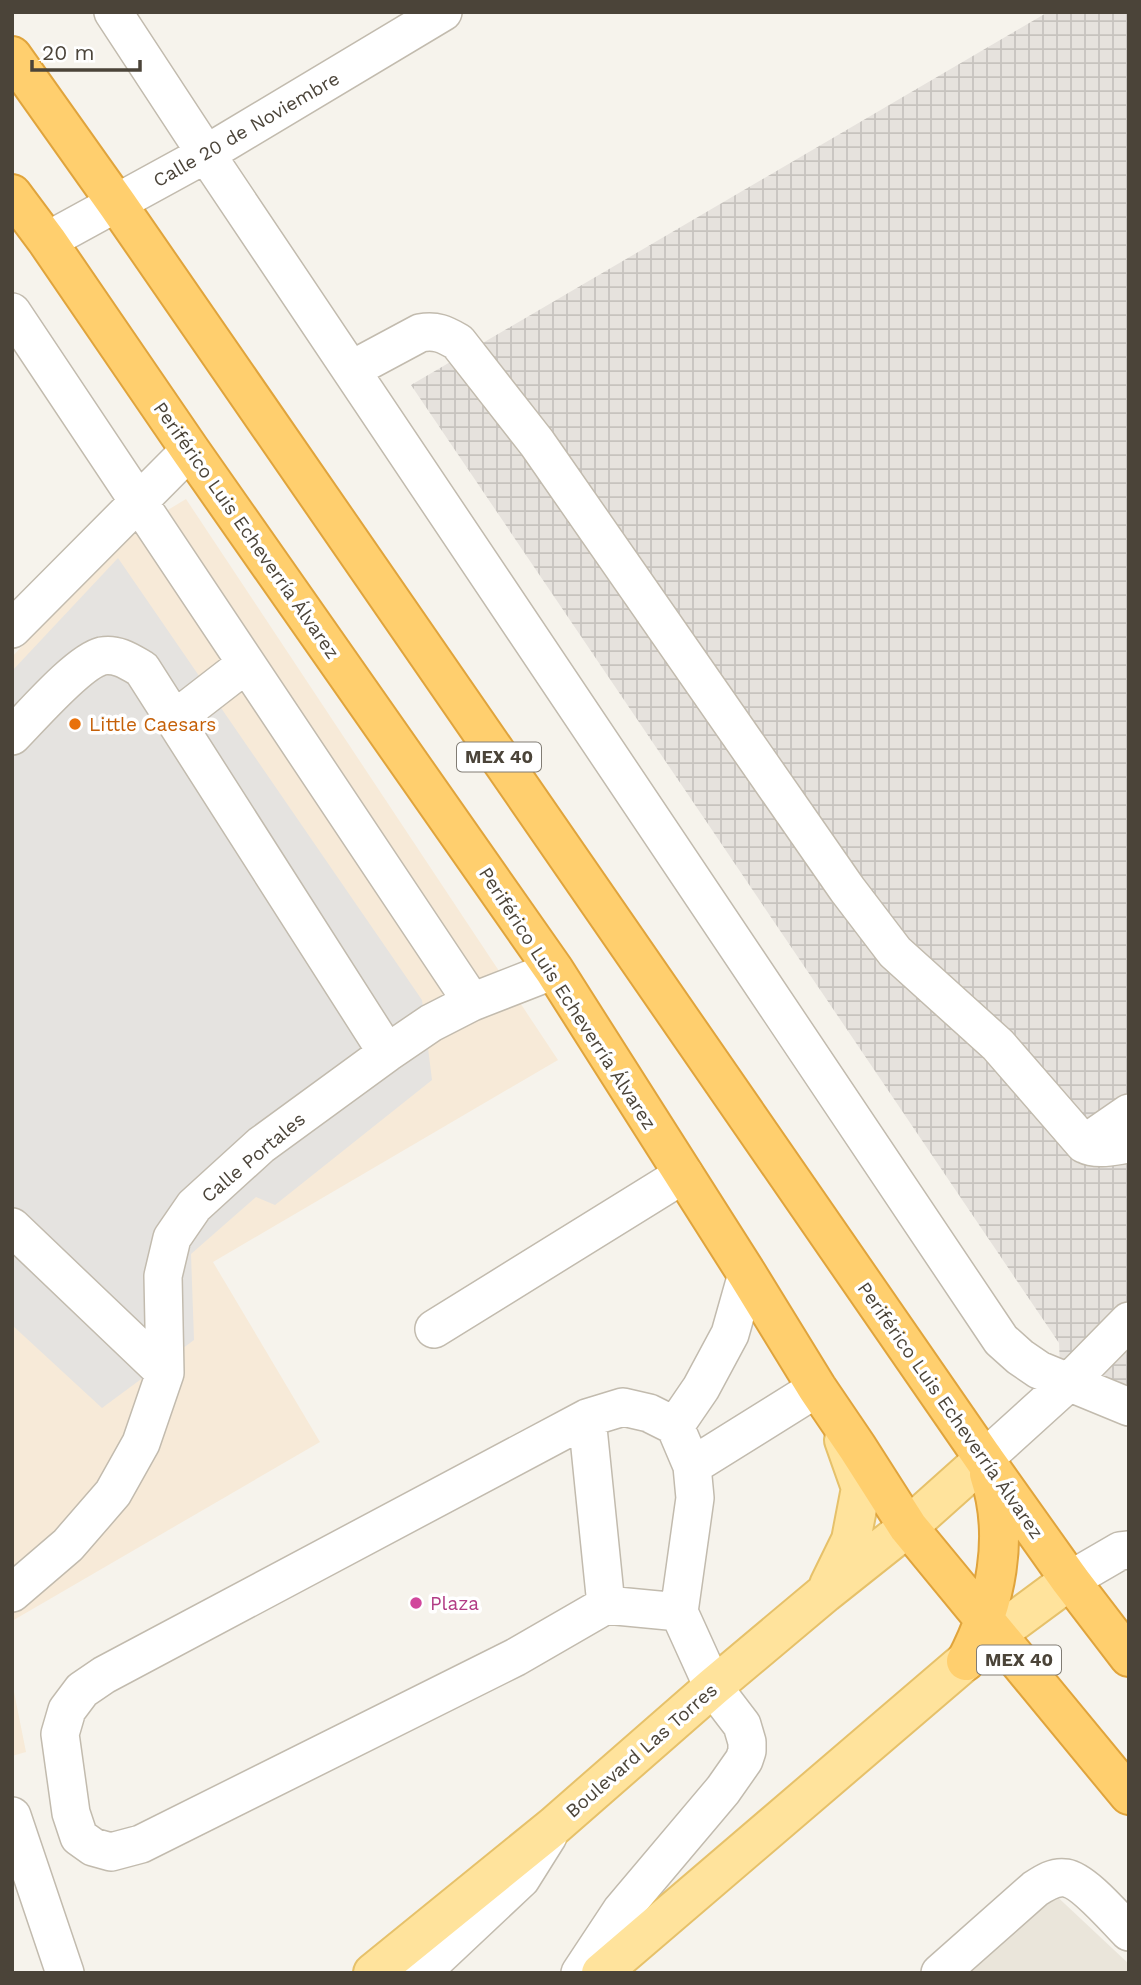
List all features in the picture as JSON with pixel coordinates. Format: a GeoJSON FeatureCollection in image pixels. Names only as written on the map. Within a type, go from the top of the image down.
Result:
{"type":"FeatureCollection","features":[{"type":"Feature","properties":{"kind":"highway","name":"Periférico Luis Echeverría Álvarez"},"geometry":{"type":"LineString","coordinates":[[12,56],[984,1459],[1070,1580],[1129,1657]]}},
{"type":"Feature","properties":{"kind":"highway","name":"Periférico Luis Echeverría Álvarez"},"geometry":{"type":"LineString","coordinates":[[12,194],[554,970],[908,1527],[1129,1795]]}},
{"type":"Feature","properties":{"kind":"highway"},"geometry":{"type":"LineString","coordinates":[[966,1661],[991,1627],[999,1546],[998,1505],[984,1459]]}},
{"type":"Feature","properties":{"kind":"main road"},"geometry":{"type":"LineString","coordinates":[[825,1593],[851,1540],[861,1488],[828,1403]]}},
{"type":"Feature","properties":{"kind":"main road","name":"Boulevard Las Torres"},"geometry":{"type":"LineString","coordinates":[[373,1973],[554,1826],[713,1687],[908,1527],[984,1459]]}},
{"type":"Feature","properties":{"kind":"main road"},"geometry":{"type":"LineString","coordinates":[[991,1627],[1070,1580]]}},
{"type":"Feature","properties":{"kind":"main road"},"geometry":{"type":"LineString","coordinates":[[601,1973],[966,1661]]}},
{"type":"Feature","properties":{"kind":"street"},"geometry":{"type":"LineString","coordinates":[[113,12],[1001,1340],[1039,1370],[1129,1407]]}},
{"type":"Feature","properties":{"kind":"street","name":"Calle 20 de Noviembre"},"geometry":{"type":"LineString","coordinates":[[47,242],[206,154],[443,12]]}},
{"type":"Feature","properties":{"kind":"street"},"geometry":{"type":"LineString","coordinates":[[12,312],[471,1002]]}},
{"type":"Feature","properties":{"kind":"street"},"geometry":{"type":"LineString","coordinates":[[351,370],[420,334],[433,331],[444,333],[458,342],[537,443],[847,889],[895,952],[998,1045],[1084,1144],[1092,1148],[1103,1148],[1129,1143]]}},
{"type":"Feature","properties":{"kind":"street"},"geometry":{"type":"LineString","coordinates":[[12,629],[190,450]]}},
{"type":"Feature","properties":{"kind":"street"},"geometry":{"type":"LineString","coordinates":[[12,736],[81,666],[102,656],[121,657],[142,668],[387,1053]]}},
{"type":"Feature","properties":{"kind":"street"},"geometry":{"type":"LineString","coordinates":[[175,719],[246,664]]}},
{"type":"Feature","properties":{"kind":"street","name":"Calle Portales"},"geometry":{"type":"LineString","coordinates":[[12,1593],[68,1545],[113,1493],[141,1443],[165,1373],[163,1276],[172,1238],[194,1206],[261,1145],[431,1023],[471,1002],[554,970]]}},
{"type":"Feature","properties":{"kind":"street"},"geometry":{"type":"LineString","coordinates":[[1084,1144],[1129,1113]]}},
{"type":"Feature","properties":{"kind":"street"},"geometry":{"type":"LineString","coordinates":[[434,1329],[684,1174]]}},
{"type":"Feature","properties":{"kind":"street"},"geometry":{"type":"LineString","coordinates":[[12,1227],[165,1373]]}},
{"type":"Feature","properties":{"kind":"street"},"geometry":{"type":"LineString","coordinates":[[675,1426],[701,1388],[730,1334],[747,1274]]}},
{"type":"Feature","properties":{"kind":"street"},"geometry":{"type":"LineString","coordinates":[[984,1459],[1069,1382],[1129,1321]]}},
{"type":"Feature","properties":{"kind":"street"},"geometry":{"type":"LineString","coordinates":[[692,1466],[828,1403]]}},
{"type":"Feature","properties":{"kind":"street"},"geometry":{"type":"LineString","coordinates":[[580,1973],[621,1911],[723,1790],[744,1760],[747,1751],[742,1726],[713,1687],[679,1612],[695,1498],[692,1466],[675,1426],[649,1413],[623,1407],[587,1418],[104,1675],[82,1689],[67,1710],[60,1734],[71,1813],[79,1837],[93,1847],[111,1852],[141,1844],[516,1657],[606,1605],[679,1612]]}},
{"type":"Feature","properties":{"kind":"street"},"geometry":{"type":"LineString","coordinates":[[587,1418],[606,1605]]}},
{"type":"Feature","properties":{"kind":"street"},"geometry":{"type":"LineString","coordinates":[[1070,1580],[1120,1552],[1129,1550]]}},
{"type":"Feature","properties":{"kind":"street"},"geometry":{"type":"LineString","coordinates":[[12,1816],[65,1973]]}},
{"type":"Feature","properties":{"kind":"street"},"geometry":{"type":"LineString","coordinates":[[421,1973],[520,1880],[554,1826]]}},
{"type":"Feature","properties":{"kind":"street"},"geometry":{"type":"LineString","coordinates":[[940,1973],[1035,1889],[1051,1879],[1066,1878],[1078,1884],[1129,1932]]}},
{"type":"Feature","properties":{"kind":"shaded area"},"geometry":{"type":"Polygon","coordinates":[[[1048,12],[1129,12],[1129,1416],[1061,1388],[1059,1343],[411,385],[1048,12]]]}},
{"type":"Feature","properties":{"kind":"shaded area"},"geometry":{"type":"Polygon","coordinates":[[[186,499],[558,1060],[213,1262],[320,1442],[12,1621],[12,657],[123,537],[186,499]]]}},
{"type":"Feature","properties":{"kind":"shaded area"},"geometry":{"type":"Polygon","coordinates":[[[118,558],[422,1000],[432,1080],[275,1205],[256,1197],[191,1254],[194,1340],[102,1408],[12,1325],[12,671],[118,558]]]}},
{"type":"Feature","properties":{"kind":"shaded area"},"geometry":{"type":"Polygon","coordinates":[[[12,1682],[26,1752],[12,1756],[12,1682]]]}},
{"type":"Feature","properties":{"kind":"shaded area"},"geometry":{"type":"Polygon","coordinates":[[[1049,1889],[1129,1964],[1129,1973],[960,1973],[1049,1889]]]}},
{"type":"Feature","properties":{"kind":"place","name":"Little Caesars"},"geometry":{"type":"Point","coordinates":[75,724]}},
{"type":"Feature","properties":{"kind":"place","name":"Plaza"},"geometry":{"type":"Point","coordinates":[416,1603]}}]}
